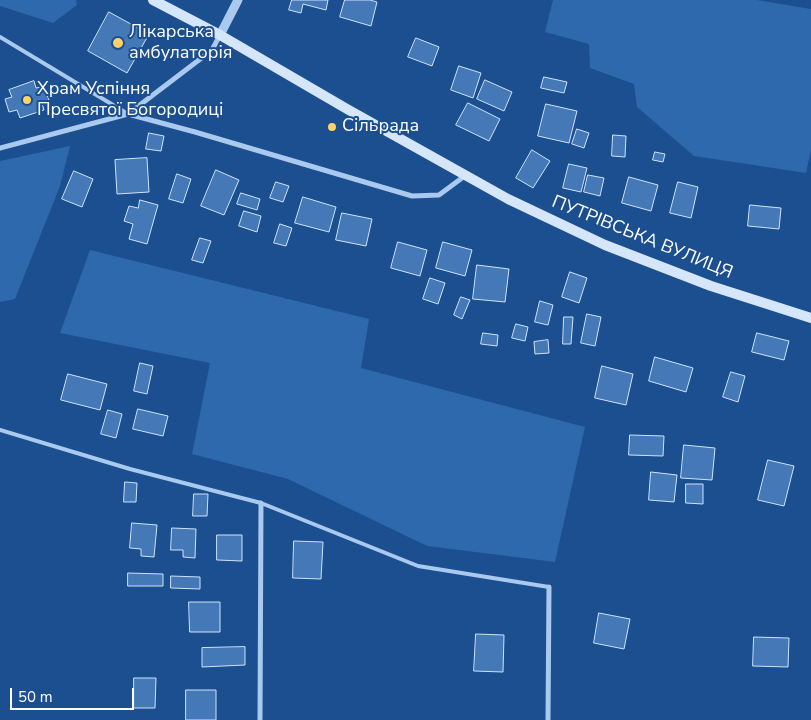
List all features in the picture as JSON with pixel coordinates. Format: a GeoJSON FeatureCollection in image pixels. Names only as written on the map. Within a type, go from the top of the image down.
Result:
{"type":"FeatureCollection","features":[{"type":"Feature","properties":{"kind":"main road","name":"ПУТРІВСЬКА ВУЛИЦЯ"},"geometry":{"type":"LineString","coordinates":[[153,0],[220,35],[508,199],[605,245],[710,286],[811,318]]}},
{"type":"Feature","properties":{"kind":"street"},"geometry":{"type":"LineString","coordinates":[[0,148],[128,114],[212,50],[238,0]]}},
{"type":"Feature","properties":{"kind":"street"},"geometry":{"type":"LineString","coordinates":[[128,114],[412,196],[438,195],[466,175]]}},
{"type":"Feature","properties":{"kind":"street"},"geometry":{"type":"LineString","coordinates":[[260,720],[261,503]]}},
{"type":"Feature","properties":{"kind":"street"},"geometry":{"type":"LineString","coordinates":[[548,720],[549,587]]}},
{"type":"Feature","properties":{"kind":"lane"},"geometry":{"type":"LineString","coordinates":[[0,37],[128,114]]}},
{"type":"Feature","properties":{"kind":"lane"},"geometry":{"type":"LineString","coordinates":[[0,430],[130,469],[261,503],[418,566],[549,587]]}},
{"type":"Feature","properties":{"kind":"shaded area"},"geometry":{"type":"Polygon","coordinates":[[[0,0],[76,0],[77,5],[53,23],[0,6],[0,0]]]}},
{"type":"Feature","properties":{"kind":"shaded area"},"geometry":{"type":"Polygon","coordinates":[[[553,0],[757,0],[811,9],[811,150],[806,173],[694,156],[637,107],[634,84],[590,68],[589,44],[545,32],[553,0]]]}},
{"type":"Feature","properties":{"kind":"shaded area"},"geometry":{"type":"Polygon","coordinates":[[[70,146],[60,186],[15,299],[0,302],[0,161],[70,146]]]}},
{"type":"Feature","properties":{"kind":"shaded area"},"geometry":{"type":"Polygon","coordinates":[[[90,250],[369,319],[361,368],[585,427],[555,562],[427,546],[288,479],[192,454],[210,363],[60,333],[90,250]]]}},
{"type":"Feature","properties":{"kind":"building"},"geometry":{"type":"Polygon","coordinates":[[[292,0],[328,0],[326,10],[303,4],[301,13],[289,10],[292,0]]]}},
{"type":"Feature","properties":{"kind":"building"},"geometry":{"type":"Polygon","coordinates":[[[345,0],[370,0],[377,2],[371,26],[340,17],[345,0]]]}},
{"type":"Feature","properties":{"kind":"building","name":"Лікарська амбулаторія"},"geometry":{"type":"Polygon","coordinates":[[[109,12],[149,34],[127,73],[88,51],[109,12]]]}},
{"type":"Feature","properties":{"kind":"building"},"geometry":{"type":"Polygon","coordinates":[[[416,38],[439,47],[432,66],[408,57],[416,38]]]}},
{"type":"Feature","properties":{"kind":"building"},"geometry":{"type":"Polygon","coordinates":[[[459,66],[481,73],[473,98],[451,90],[459,66]]]}},
{"type":"Feature","properties":{"kind":"building"},"geometry":{"type":"Polygon","coordinates":[[[544,77],[567,82],[564,93],[541,88],[544,77]]]}},
{"type":"Feature","properties":{"kind":"building"},"geometry":{"type":"Polygon","coordinates":[[[485,80],[512,92],[504,111],[477,99],[485,80]]]}},
{"type":"Feature","properties":{"kind":"building","name":"Храм Успіння Пресвятої Богородиці"},"geometry":{"type":"Polygon","coordinates":[[[34,81],[36,88],[44,86],[49,100],[42,103],[44,110],[20,118],[17,110],[9,112],[5,99],[12,97],[9,90],[34,81]]]}},
{"type":"Feature","properties":{"kind":"building"},"geometry":{"type":"Polygon","coordinates":[[[468,103],[500,119],[489,141],[456,125],[468,103]]]}},
{"type":"Feature","properties":{"kind":"building"},"geometry":{"type":"Polygon","coordinates":[[[546,104],[577,111],[569,143],[538,136],[546,104]]]}},
{"type":"Feature","properties":{"kind":"building"},"geometry":{"type":"Polygon","coordinates":[[[577,129],[589,133],[584,148],[572,144],[577,129]]]}},
{"type":"Feature","properties":{"kind":"building"},"geometry":{"type":"Polygon","coordinates":[[[149,133],[164,136],[161,151],[146,149],[149,133]]]}},
{"type":"Feature","properties":{"kind":"building"},"geometry":{"type":"Polygon","coordinates":[[[613,135],[626,136],[625,157],[612,156],[613,135]]]}},
{"type":"Feature","properties":{"kind":"building"},"geometry":{"type":"Polygon","coordinates":[[[532,150],[550,161],[533,188],[516,178],[532,150]]]}},
{"type":"Feature","properties":{"kind":"building"},"geometry":{"type":"Polygon","coordinates":[[[655,152],[665,154],[663,162],[653,160],[655,152]]]}},
{"type":"Feature","properties":{"kind":"building"},"geometry":{"type":"Polygon","coordinates":[[[147,158],[149,192],[117,194],[115,160],[147,158]]]}},
{"type":"Feature","properties":{"kind":"building"},"geometry":{"type":"Polygon","coordinates":[[[569,164],[587,168],[581,192],[563,188],[569,164]]]}},
{"type":"Feature","properties":{"kind":"building"},"geometry":{"type":"Polygon","coordinates":[[[216,170],[239,180],[224,215],[201,206],[216,170]]]}},
{"type":"Feature","properties":{"kind":"building"},"geometry":{"type":"Polygon","coordinates":[[[74,171],[93,179],[82,207],[62,199],[74,171]]]}},
{"type":"Feature","properties":{"kind":"building"},"geometry":{"type":"Polygon","coordinates":[[[177,174],[191,179],[183,203],[169,199],[177,174]]]}},
{"type":"Feature","properties":{"kind":"building"},"geometry":{"type":"Polygon","coordinates":[[[588,175],[604,178],[600,196],[584,192],[588,175]]]}},
{"type":"Feature","properties":{"kind":"building"},"geometry":{"type":"Polygon","coordinates":[[[629,177],[658,185],[651,211],[622,203],[629,177]]]}},
{"type":"Feature","properties":{"kind":"building"},"geometry":{"type":"Polygon","coordinates":[[[276,182],[289,186],[283,202],[270,198],[276,182]]]}},
{"type":"Feature","properties":{"kind":"building"},"geometry":{"type":"Polygon","coordinates":[[[678,182],[698,187],[691,218],[670,213],[678,182]]]}},
{"type":"Feature","properties":{"kind":"building"},"geometry":{"type":"Polygon","coordinates":[[[241,193],[260,199],[257,210],[237,204],[241,193]]]}},
{"type":"Feature","properties":{"kind":"building"},"geometry":{"type":"Polygon","coordinates":[[[303,197],[336,207],[329,232],[295,223],[303,197]]]}},
{"type":"Feature","properties":{"kind":"building"},"geometry":{"type":"Polygon","coordinates":[[[140,200],[158,205],[147,244],[129,239],[133,224],[124,221],[129,206],[138,208],[140,200]]]}},
{"type":"Feature","properties":{"kind":"building"},"geometry":{"type":"Polygon","coordinates":[[[750,205],[781,208],[779,229],[748,226],[750,205]]]}},
{"type":"Feature","properties":{"kind":"building"},"geometry":{"type":"Polygon","coordinates":[[[244,211],[261,216],[257,232],[239,226],[244,211]]]}},
{"type":"Feature","properties":{"kind":"building"},"geometry":{"type":"Polygon","coordinates":[[[342,213],[372,219],[366,246],[336,240],[342,213]]]}},
{"type":"Feature","properties":{"kind":"building"},"geometry":{"type":"Polygon","coordinates":[[[280,224],[292,228],[286,246],[274,243],[280,224]]]}},
{"type":"Feature","properties":{"kind":"building"},"geometry":{"type":"Polygon","coordinates":[[[200,238],[211,241],[203,263],[192,260],[200,238]]]}},
{"type":"Feature","properties":{"kind":"building"},"geometry":{"type":"Polygon","coordinates":[[[398,242],[427,250],[420,276],[391,268],[398,242]]]}},
{"type":"Feature","properties":{"kind":"building"},"geometry":{"type":"Polygon","coordinates":[[[443,242],[472,250],[465,276],[436,268],[443,242]]]}},
{"type":"Feature","properties":{"kind":"building"},"geometry":{"type":"Polygon","coordinates":[[[477,265],[509,269],[505,302],[473,299],[477,265]]]}},
{"type":"Feature","properties":{"kind":"building"},"geometry":{"type":"Polygon","coordinates":[[[570,272],[587,278],[579,303],[562,297],[570,272]]]}},
{"type":"Feature","properties":{"kind":"building"},"geometry":{"type":"Polygon","coordinates":[[[430,278],[445,283],[438,304],[423,299],[430,278]]]}},
{"type":"Feature","properties":{"kind":"building"},"geometry":{"type":"Polygon","coordinates":[[[461,297],[470,300],[462,319],[454,315],[461,297]]]}},
{"type":"Feature","properties":{"kind":"building"},"geometry":{"type":"Polygon","coordinates":[[[540,301],[553,305],[548,325],[535,322],[540,301]]]}},
{"type":"Feature","properties":{"kind":"building"},"geometry":{"type":"Polygon","coordinates":[[[587,314],[601,317],[595,346],[581,343],[587,314]]]}},
{"type":"Feature","properties":{"kind":"building"},"geometry":{"type":"Polygon","coordinates":[[[564,317],[573,317],[571,344],[563,344],[564,317]]]}},
{"type":"Feature","properties":{"kind":"building"},"geometry":{"type":"Polygon","coordinates":[[[516,324],[528,327],[525,341],[512,338],[516,324]]]}},
{"type":"Feature","properties":{"kind":"building"},"geometry":{"type":"Polygon","coordinates":[[[483,333],[498,335],[497,346],[481,344],[483,333]]]}},
{"type":"Feature","properties":{"kind":"building"},"geometry":{"type":"Polygon","coordinates":[[[757,333],[789,341],[784,360],[752,352],[757,333]]]}},
{"type":"Feature","properties":{"kind":"building"},"geometry":{"type":"Polygon","coordinates":[[[548,340],[549,353],[535,354],[534,342],[548,340]]]}},
{"type":"Feature","properties":{"kind":"building"},"geometry":{"type":"Polygon","coordinates":[[[655,357],[693,368],[686,392],[649,381],[655,357]]]}},
{"type":"Feature","properties":{"kind":"building"},"geometry":{"type":"Polygon","coordinates":[[[140,363],[153,366],[147,394],[134,391],[140,363]]]}},
{"type":"Feature","properties":{"kind":"building"},"geometry":{"type":"Polygon","coordinates":[[[602,366],[633,374],[626,405],[595,398],[602,366]]]}},
{"type":"Feature","properties":{"kind":"building"},"geometry":{"type":"Polygon","coordinates":[[[731,372],[745,376],[738,402],[723,397],[731,372]]]}},
{"type":"Feature","properties":{"kind":"building"},"geometry":{"type":"Polygon","coordinates":[[[68,374],[107,384],[100,410],[61,400],[68,374]]]}},
{"type":"Feature","properties":{"kind":"building"},"geometry":{"type":"Polygon","coordinates":[[[138,409],[168,416],[163,436],[133,429],[138,409]]]}},
{"type":"Feature","properties":{"kind":"building"},"geometry":{"type":"Polygon","coordinates":[[[108,410],[122,414],[116,438],[101,434],[108,410]]]}},
{"type":"Feature","properties":{"kind":"building"},"geometry":{"type":"Polygon","coordinates":[[[630,435],[664,436],[663,456],[629,455],[630,435]]]}},
{"type":"Feature","properties":{"kind":"building"},"geometry":{"type":"Polygon","coordinates":[[[684,445],[715,448],[712,480],[681,478],[684,445]]]}},
{"type":"Feature","properties":{"kind":"building"},"geometry":{"type":"Polygon","coordinates":[[[768,460],[794,466],[784,506],[758,500],[768,460]]]}},
{"type":"Feature","properties":{"kind":"building"},"geometry":{"type":"Polygon","coordinates":[[[651,472],[677,475],[674,502],[649,500],[651,472]]]}},
{"type":"Feature","properties":{"kind":"building"},"geometry":{"type":"Polygon","coordinates":[[[125,482],[137,483],[136,502],[124,502],[125,482]]]}},
{"type":"Feature","properties":{"kind":"building"},"geometry":{"type":"Polygon","coordinates":[[[686,484],[703,484],[703,504],[686,503],[686,484]]]}},
{"type":"Feature","properties":{"kind":"building"},"geometry":{"type":"Polygon","coordinates":[[[194,494],[208,494],[207,516],[193,516],[194,494]]]}},
{"type":"Feature","properties":{"kind":"building"},"geometry":{"type":"Polygon","coordinates":[[[132,523],[157,525],[154,557],[141,556],[141,549],[130,548],[132,523]]]}},
{"type":"Feature","properties":{"kind":"building"},"geometry":{"type":"Polygon","coordinates":[[[172,528],[196,529],[195,558],[183,557],[183,550],[171,550],[172,528]]]}},
{"type":"Feature","properties":{"kind":"building"},"geometry":{"type":"Polygon","coordinates":[[[217,535],[242,535],[242,561],[217,560],[217,535]]]}},
{"type":"Feature","properties":{"kind":"building"},"geometry":{"type":"Polygon","coordinates":[[[294,541],[323,542],[321,579],[293,578],[294,541]]]}},
{"type":"Feature","properties":{"kind":"building"},"geometry":{"type":"Polygon","coordinates":[[[128,573],[163,574],[163,586],[128,586],[128,573]]]}},
{"type":"Feature","properties":{"kind":"building"},"geometry":{"type":"Polygon","coordinates":[[[171,576],[200,577],[200,589],[171,588],[171,576]]]}},
{"type":"Feature","properties":{"kind":"building"},"geometry":{"type":"Polygon","coordinates":[[[189,602],[220,602],[220,632],[190,632],[189,602]]]}},
{"type":"Feature","properties":{"kind":"building"},"geometry":{"type":"Polygon","coordinates":[[[599,613],[630,619],[624,649],[594,643],[599,613]]]}},
{"type":"Feature","properties":{"kind":"building"},"geometry":{"type":"Polygon","coordinates":[[[476,634],[504,635],[503,672],[474,671],[476,634]]]}},
{"type":"Feature","properties":{"kind":"building"},"geometry":{"type":"Polygon","coordinates":[[[754,637],[789,638],[788,667],[753,666],[754,637]]]}},
{"type":"Feature","properties":{"kind":"building"},"geometry":{"type":"Polygon","coordinates":[[[245,647],[245,665],[202,667],[202,648],[245,647]]]}},
{"type":"Feature","properties":{"kind":"building"},"geometry":{"type":"Polygon","coordinates":[[[134,678],[156,678],[155,708],[134,708],[134,678]]]}},
{"type":"Feature","properties":{"kind":"building"},"geometry":{"type":"Polygon","coordinates":[[[186,690],[216,690],[216,720],[186,720],[186,690]]]}},
{"type":"Feature","properties":{"kind":"place","name":"Лікарська амбулаторія"},"geometry":{"type":"Point","coordinates":[118,43]}},
{"type":"Feature","properties":{"kind":"place","name":"Храм Успіння Пресвятої Богородиці"},"geometry":{"type":"Point","coordinates":[27,100]}},
{"type":"Feature","properties":{"kind":"place","name":"Сільрада"},"geometry":{"type":"Point","coordinates":[332,127]}}]}
